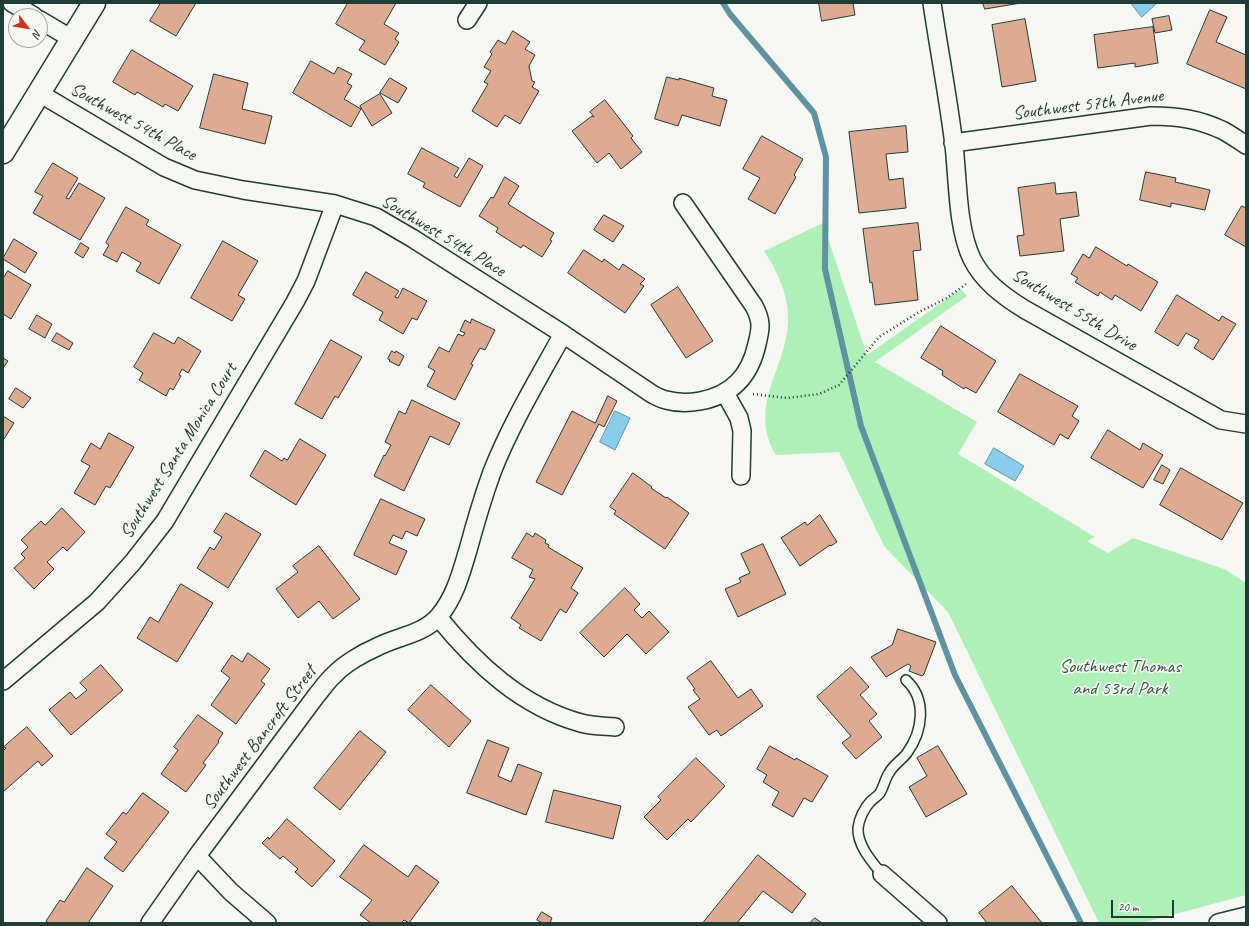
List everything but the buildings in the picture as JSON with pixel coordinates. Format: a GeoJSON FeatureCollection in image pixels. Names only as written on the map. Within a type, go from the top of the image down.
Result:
{"type":"FeatureCollection","features":[{"type":"Feature","properties":{"kind":"street"},"geometry":{"type":"LineString","coordinates":[[3,152],[94,3]]}},
{"type":"Feature","properties":{"kind":"street"},"geometry":{"type":"LineString","coordinates":[[467,20],[478,3]]}},
{"type":"Feature","properties":{"kind":"street","name":"Southwest 55th Drive"},"geometry":{"type":"LineString","coordinates":[[932,3],[954,143],[963,235],[972,258],[981,272],[1003,296],[1221,420],[1246,424]]}},
{"type":"Feature","properties":{"kind":"street"},"geometry":{"type":"LineString","coordinates":[[48,24],[72,38]]}},
{"type":"Feature","properties":{"kind":"street","name":"Southwest 54th Place"},"geometry":{"type":"LineString","coordinates":[[39,93],[164,166],[195,180],[243,190],[335,204],[376,217],[412,238],[563,334],[652,394],[665,400],[692,402],[725,393],[738,383],[747,372],[755,353],[761,327],[760,316],[754,306],[683,203]]}},
{"type":"Feature","properties":{"kind":"street","name":"Southwest 57th Avenue"},"geometry":{"type":"LineString","coordinates":[[954,143],[1151,116],[1176,116],[1200,121],[1223,130],[1246,145]]}},
{"type":"Feature","properties":{"kind":"street","name":"Southwest Santa Monica Court"},"geometry":{"type":"LineString","coordinates":[[3,681],[97,602],[133,562],[165,521],[295,302],[311,268],[335,204]]}},
{"type":"Feature","properties":{"kind":"street","name":"Southwest Bancroft Street"},"geometry":{"type":"LineString","coordinates":[[150,923],[197,856],[334,674],[356,658],[378,646],[410,635],[427,626],[438,617],[449,602],[456,587],[486,490],[502,449],[563,334]]}},
{"type":"Feature","properties":{"kind":"street"},"geometry":{"type":"LineString","coordinates":[[725,393],[739,418],[742,431],[741,476]]}},
{"type":"Feature","properties":{"kind":"street"},"geometry":{"type":"LineString","coordinates":[[438,617],[471,655],[506,686],[550,711],[574,721],[583,724],[615,727]]}},
{"type":"Feature","properties":{"kind":"street"},"geometry":{"type":"LineString","coordinates":[[197,856],[231,892],[268,923]]}},
{"type":"Feature","properties":{"kind":"street"},"geometry":{"type":"LineString","coordinates":[[882,874],[938,923]]}},
{"type":"Feature","properties":{"kind":"street"},"geometry":{"type":"LineString","coordinates":[[1218,923],[1246,916]]}},
{"type":"Feature","properties":{"kind":"lane"},"geometry":{"type":"LineString","coordinates":[[882,874],[864,851],[859,839],[859,821],[866,808],[879,794],[889,772],[900,762],[912,745],[920,724],[921,711],[919,702],[910,684],[906,680]]}},
{"type":"Feature","properties":{"kind":"path"},"geometry":{"type":"LineString","coordinates":[[725,393],[762,394],[776,398],[787,398],[819,394],[839,385],[879,337],[919,312],[946,298],[981,272]]}},
{"type":"Feature","properties":{"kind":"green space","name":"Southwest Thomas and 53rd Park"},"geometry":{"type":"Polygon","coordinates":[[[823,223],[867,355],[961,289],[967,296],[875,362],[977,422],[958,454],[1095,537],[1087,541],[1108,553],[1133,538],[1224,569],[1246,583],[1246,895],[1142,923],[1099,923],[948,612],[884,546],[839,452],[776,455],[768,437],[765,420],[770,388],[786,339],[788,312],[782,285],[774,267],[764,251],[823,223]]]}},
{"type":"Feature","properties":{"kind":"water"},"geometry":{"type":"Polygon","coordinates":[[[1131,3],[1157,3],[1142,17],[1131,3]]]}},
{"type":"Feature","properties":{"kind":"water"},"geometry":{"type":"Polygon","coordinates":[[[615,411],[630,418],[615,450],[600,442],[615,411]]]}},
{"type":"Feature","properties":{"kind":"water"},"geometry":{"type":"Polygon","coordinates":[[[994,448],[1024,466],[1015,481],[985,464],[994,448]]]}},
{"type":"Feature","properties":{"kind":"waterway"},"geometry":{"type":"LineString","coordinates":[[723,3],[730,14],[814,113],[826,157],[825,269],[861,426],[955,675],[1081,923]]}}]}
